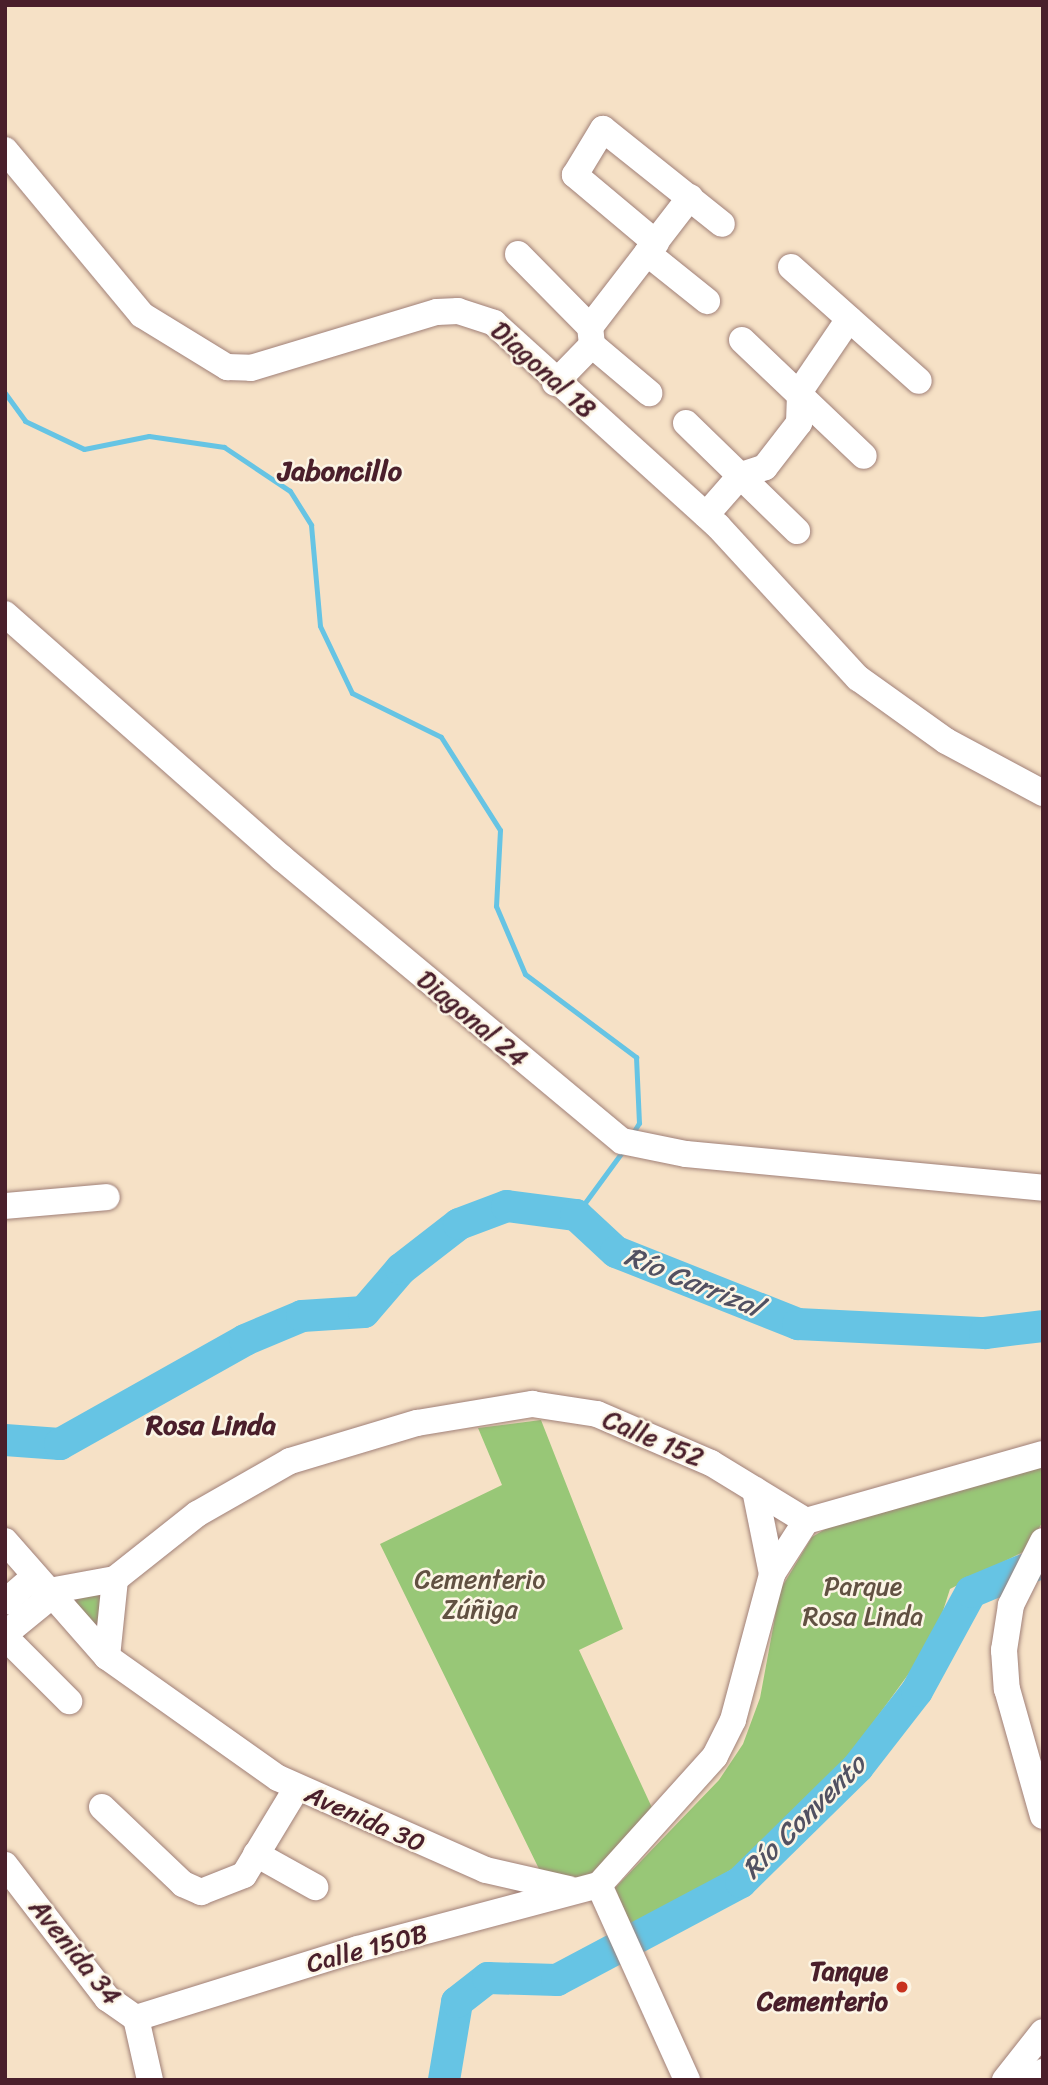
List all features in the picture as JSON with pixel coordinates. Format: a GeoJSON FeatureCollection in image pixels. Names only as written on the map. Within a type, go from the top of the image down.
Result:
{"type":"FeatureCollection","features":[{"type":"Feature","properties":{"kind":"street"},"geometry":{"type":"LineString","coordinates":[[707,301],[575,174],[574,167],[609,128],[722,224]]}},
{"type":"Feature","properties":{"kind":"street","name":"Diagonal 18"},"geometry":{"type":"LineString","coordinates":[[5,150],[142,315],[228,367],[251,368],[400,318],[458,311],[512,336],[555,383],[706,514],[858,678],[946,741],[1043,793]]}},
{"type":"Feature","properties":{"kind":"street"},"geometry":{"type":"LineString","coordinates":[[555,383],[690,197]]}},
{"type":"Feature","properties":{"kind":"street"},"geometry":{"type":"LineString","coordinates":[[518,254],[591,336],[649,393]]}},
{"type":"Feature","properties":{"kind":"street"},"geometry":{"type":"LineString","coordinates":[[791,267],[919,381]]}},
{"type":"Feature","properties":{"kind":"street"},"geometry":{"type":"LineString","coordinates":[[706,514],[741,475],[765,467],[799,423],[800,391],[849,319]]}},
{"type":"Feature","properties":{"kind":"street"},"geometry":{"type":"LineString","coordinates":[[743,340],[800,391],[864,456]]}},
{"type":"Feature","properties":{"kind":"street"},"geometry":{"type":"LineString","coordinates":[[686,423],[797,531]]}},
{"type":"Feature","properties":{"kind":"street","name":"Diagonal 24"},"geometry":{"type":"LineString","coordinates":[[5,614],[282,858],[622,1141],[686,1154],[1043,1188]]}},
{"type":"Feature","properties":{"kind":"street"},"geometry":{"type":"LineString","coordinates":[[5,1206],[107,1197]]}},
{"type":"Feature","properties":{"kind":"street","name":"Calle 152"},"geometry":{"type":"LineString","coordinates":[[42,1589],[115,1579],[197,1514],[290,1461],[368,1435],[500,1408],[547,1405],[616,1419],[755,1490],[806,1521]]}},
{"type":"Feature","properties":{"kind":"street"},"geometry":{"type":"LineString","coordinates":[[687,2080],[599,1885],[700,1779],[725,1738],[772,1574],[806,1521],[1043,1454]]}},
{"type":"Feature","properties":{"kind":"street"},"geometry":{"type":"LineString","coordinates":[[755,1490],[772,1574]]}},
{"type":"Feature","properties":{"kind":"street","name":"Avenida 30"},"geometry":{"type":"LineString","coordinates":[[5,1541],[42,1589],[107,1657],[296,1789],[533,1885],[560,1890],[599,1885]]}},
{"type":"Feature","properties":{"kind":"street"},"geometry":{"type":"LineString","coordinates":[[1041,1546],[1019,1588],[1004,1650],[1007,1689],[1043,1816]]}},
{"type":"Feature","properties":{"kind":"street"},"geometry":{"type":"LineString","coordinates":[[107,1657],[115,1579]]}},
{"type":"Feature","properties":{"kind":"street"},"geometry":{"type":"LineString","coordinates":[[5,1602],[42,1589]]}},
{"type":"Feature","properties":{"kind":"street"},"geometry":{"type":"LineString","coordinates":[[42,1589],[5,1635],[69,1701]]}},
{"type":"Feature","properties":{"kind":"street"},"geometry":{"type":"LineString","coordinates":[[102,1807],[183,1884],[201,1892],[230,1884],[256,1854],[296,1789]]}},
{"type":"Feature","properties":{"kind":"street"},"geometry":{"type":"LineString","coordinates":[[256,1854],[315,1887]]}},
{"type":"Feature","properties":{"kind":"street","name":"Avenida 34"},"geometry":{"type":"LineString","coordinates":[[5,1865],[107,1998],[136,2018],[150,2080]]}},
{"type":"Feature","properties":{"kind":"street","name":"Calle 150B"},"geometry":{"type":"LineString","coordinates":[[136,2018],[358,1949],[599,1885]]}},
{"type":"Feature","properties":{"kind":"street"},"geometry":{"type":"LineString","coordinates":[[1005,2080],[1043,2032]]}},
{"type":"Feature","properties":{"kind":"street"},"geometry":{"type":"LineString","coordinates":[[1033,2080],[1043,2072]]}},
{"type":"Feature","properties":{"kind":"green space","name":"Cementerio Zúñiga"},"geometry":{"type":"Polygon","coordinates":[[[541,1420],[623,1629],[579,1650],[654,1812],[587,1879],[540,1871],[380,1544],[502,1485],[478,1428],[541,1420]]]}},
{"type":"Feature","properties":{"kind":"green space","name":"Parque Rosa Linda"},"geometry":{"type":"Polygon","coordinates":[[[1043,1465],[1043,1521],[1027,1550],[950,1589],[934,1639],[827,1786],[763,1850],[633,1930],[615,1888],[719,1780],[743,1744],[760,1698],[780,1590],[812,1537],[832,1525],[1043,1465]]]}},
{"type":"Feature","properties":{"kind":"green space"},"geometry":{"type":"Polygon","coordinates":[[[108,1587],[101,1644],[57,1596],[108,1587]]]}},
{"type":"Feature","properties":{"kind":"waterway"},"geometry":{"type":"LineString","coordinates":[[5,393],[25,421],[84,449],[149,436],[224,447],[290,491],[311,525],[320,626],[352,693],[441,737],[500,830],[496,906],[525,974],[636,1057],[639,1123],[631,1136]]}},
{"type":"Feature","properties":{"kind":"waterway"},"geometry":{"type":"LineString","coordinates":[[576,1215],[625,1148]]}},
{"type":"Feature","properties":{"kind":"waterway","name":"Río Carrizal"},"geometry":{"type":"LineString","coordinates":[[5,1440],[60,1444],[245,1340],[302,1316],[364,1312],[401,1269],[459,1224],[507,1206],[576,1215],[616,1252],[798,1324],[985,1333],[1043,1326]]}},
{"type":"Feature","properties":{"kind":"waterway","name":"Río Convento"},"geometry":{"type":"LineString","coordinates":[[444,2080],[457,2002],[488,1978],[557,1980],[741,1882],[858,1767],[917,1691],[971,1592],[1043,1562]]}},
{"type":"Feature","properties":{"kind":"place","name":"Tanque Cementerio"},"geometry":{"type":"Point","coordinates":[902,1987]}},
{"type":"Feature","properties":{"kind":"district","name":"Jaboncillo"},"geometry":{"type":"Point","coordinates":[340,471]}},
{"type":"Feature","properties":{"kind":"district","name":"Rosa Linda"},"geometry":{"type":"Point","coordinates":[211,1425]}}]}
